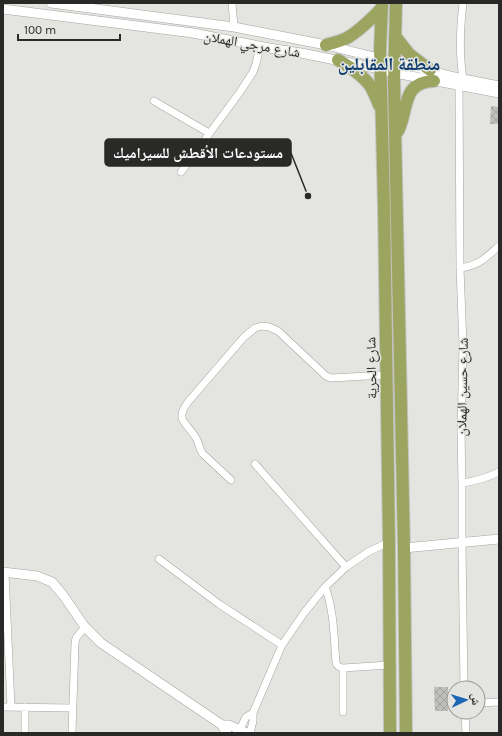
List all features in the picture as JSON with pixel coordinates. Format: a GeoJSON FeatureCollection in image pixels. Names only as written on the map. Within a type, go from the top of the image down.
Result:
{"type":"FeatureCollection","features":[{"type":"Feature","properties":{"kind":"highway","name":"شارع الحرية"},"geometry":{"type":"LineString","coordinates":[[396,3],[394,68],[404,548],[406,733]]}},
{"type":"Feature","properties":{"kind":"highway","name":"شارع الحرية"},"geometry":{"type":"LineString","coordinates":[[382,5],[380,64],[384,207],[390,733]]}},
{"type":"Feature","properties":{"kind":"highway"},"geometry":{"type":"LineString","coordinates":[[326,45],[347,38],[357,32],[367,24],[382,5]]}},
{"type":"Feature","properties":{"kind":"highway"},"geometry":{"type":"LineString","coordinates":[[395,36],[409,54],[432,76],[427,81],[411,90],[402,123],[395,135]]}},
{"type":"Feature","properties":{"kind":"highway"},"geometry":{"type":"LineString","coordinates":[[338,60],[362,77],[370,86],[381,108]]}},
{"type":"Feature","properties":{"kind":"main road","name":"شارع مرجي الهملان"},"geometry":{"type":"LineString","coordinates":[[51,3],[234,27],[326,45],[394,68],[461,82],[499,93]]}},
{"type":"Feature","properties":{"kind":"main road","name":"شارع مرجي الهملان"},"geometry":{"type":"LineString","coordinates":[[3,9],[193,33],[338,60],[380,64]]}},
{"type":"Feature","properties":{"kind":"main road","name":"شارع مرجي الهملان"},"geometry":{"type":"LineString","coordinates":[[461,82],[499,86]]}},
{"type":"Feature","properties":{"kind":"main road"},"geometry":{"type":"LineString","coordinates":[[404,548],[499,539]]}},
{"type":"Feature","properties":{"kind":"main road"},"geometry":{"type":"LineString","coordinates":[[4,572],[37,576],[52,582],[85,627],[101,643],[224,729],[229,725],[244,732]]}},
{"type":"Feature","properties":{"kind":"street"},"geometry":{"type":"LineString","coordinates":[[232,3],[234,27]]}},
{"type":"Feature","properties":{"kind":"street","name":"شارع حسين الهملان"},"geometry":{"type":"LineString","coordinates":[[462,3],[460,47],[460,268],[464,346],[461,431],[464,680]]}},
{"type":"Feature","properties":{"kind":"street"},"geometry":{"type":"LineString","coordinates":[[181,172],[253,72],[260,46]]}},
{"type":"Feature","properties":{"kind":"street"},"geometry":{"type":"LineString","coordinates":[[154,101],[209,133]]}},
{"type":"Feature","properties":{"kind":"street"},"geometry":{"type":"LineString","coordinates":[[460,268],[470,266],[481,261],[499,246]]}},
{"type":"Feature","properties":{"kind":"street"},"geometry":{"type":"LineString","coordinates":[[231,480],[199,449],[197,438],[183,421],[182,414],[188,402],[244,337],[255,328],[262,326],[269,327],[278,332],[331,378],[386,376]]}},
{"type":"Feature","properties":{"kind":"street"},"geometry":{"type":"LineString","coordinates":[[255,464],[346,567]]}},
{"type":"Feature","properties":{"kind":"street"},"geometry":{"type":"LineString","coordinates":[[462,483],[488,478],[499,472]]}},
{"type":"Feature","properties":{"kind":"street"},"geometry":{"type":"LineString","coordinates":[[244,732],[253,721],[254,713],[282,645],[304,613],[325,587],[346,567],[368,552],[389,542]]}},
{"type":"Feature","properties":{"kind":"street"},"geometry":{"type":"LineString","coordinates":[[159,559],[219,604],[282,645]]}},
{"type":"Feature","properties":{"kind":"street"},"geometry":{"type":"LineString","coordinates":[[4,572],[5,640],[11,707]]}},
{"type":"Feature","properties":{"kind":"street"},"geometry":{"type":"LineString","coordinates":[[325,587],[331,607],[337,666],[343,668],[389,665]]}},
{"type":"Feature","properties":{"kind":"street"},"geometry":{"type":"LineString","coordinates":[[72,733],[75,643],[76,638],[85,627]]}},
{"type":"Feature","properties":{"kind":"street"},"geometry":{"type":"LineString","coordinates":[[343,668],[343,712]]}},
{"type":"Feature","properties":{"kind":"street"},"geometry":{"type":"LineString","coordinates":[[486,703],[499,702]]}},
{"type":"Feature","properties":{"kind":"street"},"geometry":{"type":"LineString","coordinates":[[3,707],[72,708]]}},
{"type":"Feature","properties":{"kind":"street"},"geometry":{"type":"LineString","coordinates":[[25,707],[25,733]]}},
{"type":"Feature","properties":{"kind":"street"},"geometry":{"type":"LineString","coordinates":[[244,732],[246,717],[254,713]]}},
{"type":"Feature","properties":{"kind":"street"},"geometry":{"type":"LineString","coordinates":[[465,720],[466,733]]}},
{"type":"Feature","properties":{"kind":"building"},"geometry":{"type":"Polygon","coordinates":[[[491,106],[499,107],[499,124],[490,124],[491,106]]]}},
{"type":"Feature","properties":{"kind":"building"},"geometry":{"type":"Polygon","coordinates":[[[434,687],[446,687],[446,711],[435,711],[434,687]]]}},
{"type":"Feature","properties":{"kind":"place","name":"مستودعات الأقطش للسيراميك"},"geometry":{"type":"Point","coordinates":[308,196]}},
{"type":"Feature","properties":{"kind":"district","name":"منطقة المقابلين"},"geometry":{"type":"Point","coordinates":[389,64]}}]}
